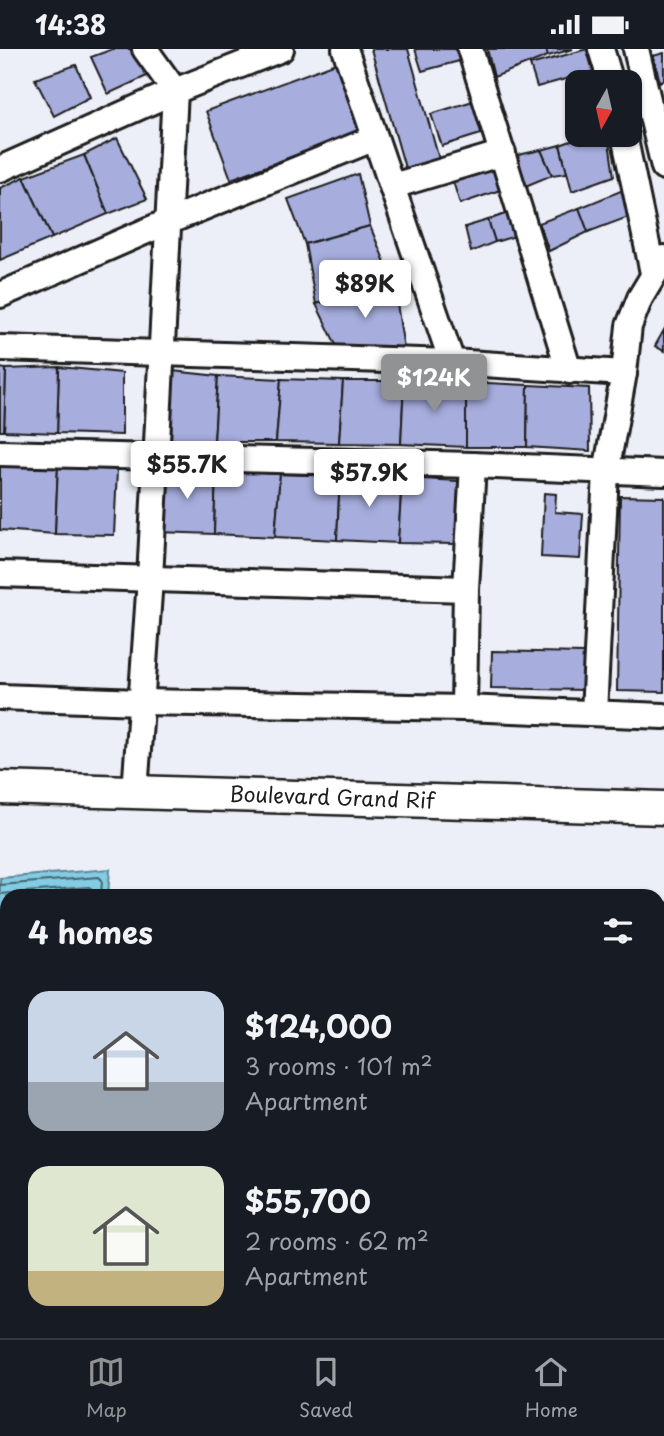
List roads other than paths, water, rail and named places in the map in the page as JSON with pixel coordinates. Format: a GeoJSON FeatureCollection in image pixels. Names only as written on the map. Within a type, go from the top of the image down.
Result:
{"type":"FeatureCollection","features":[{"type":"Feature","properties":{"kind":"main road","name":"Boulevard Grand Rif"},"geometry":{"type":"LineString","coordinates":[[0,788],[664,808]]}},
{"type":"Feature","properties":{"kind":"street"},"geometry":{"type":"LineString","coordinates":[[135,792],[163,354],[175,91],[145,49]]}},
{"type":"Feature","properties":{"kind":"street"},"geometry":{"type":"LineString","coordinates":[[0,169],[175,91],[281,49]]}},
{"type":"Feature","properties":{"kind":"street"},"geometry":{"type":"LineString","coordinates":[[345,49],[452,362]]}},
{"type":"Feature","properties":{"kind":"street"},"geometry":{"type":"LineString","coordinates":[[470,49],[569,371]]}},
{"type":"Feature","properties":{"kind":"street"},"geometry":{"type":"LineString","coordinates":[[601,49],[607,70]]}},
{"type":"Feature","properties":{"kind":"street"},"geometry":{"type":"LineString","coordinates":[[636,49],[637,70]]}},
{"type":"Feature","properties":{"kind":"street"},"geometry":{"type":"LineString","coordinates":[[642,111],[664,167]]}},
{"type":"Feature","properties":{"kind":"street"},"geometry":{"type":"LineString","coordinates":[[0,295],[167,222],[375,138]]}},
{"type":"Feature","properties":{"kind":"street"},"geometry":{"type":"LineString","coordinates":[[594,713],[606,472],[624,373],[629,326],[639,298],[658,266],[627,147]]}},
{"type":"Feature","properties":{"kind":"street"},"geometry":{"type":"LineString","coordinates":[[393,185],[503,153]]}},
{"type":"Feature","properties":{"kind":"street"},"geometry":{"type":"LineString","coordinates":[[0,348],[452,362],[624,373]]}},
{"type":"Feature","properties":{"kind":"street"},"geometry":{"type":"LineString","coordinates":[[0,453],[473,465],[664,473]]}},
{"type":"Feature","properties":{"kind":"street"},"geometry":{"type":"LineString","coordinates":[[464,708],[466,589],[473,465]]}},
{"type":"Feature","properties":{"kind":"street"},"geometry":{"type":"LineString","coordinates":[[0,574],[466,589]]}},
{"type":"Feature","properties":{"kind":"street"},"geometry":{"type":"LineString","coordinates":[[0,697],[464,708],[664,716]]}},
{"type":"Feature","properties":{"kind":"water"},"geometry":{"type":"Polygon","coordinates":[[[110,869],[109,889],[0,889],[0,878],[110,869]]]}}]}
